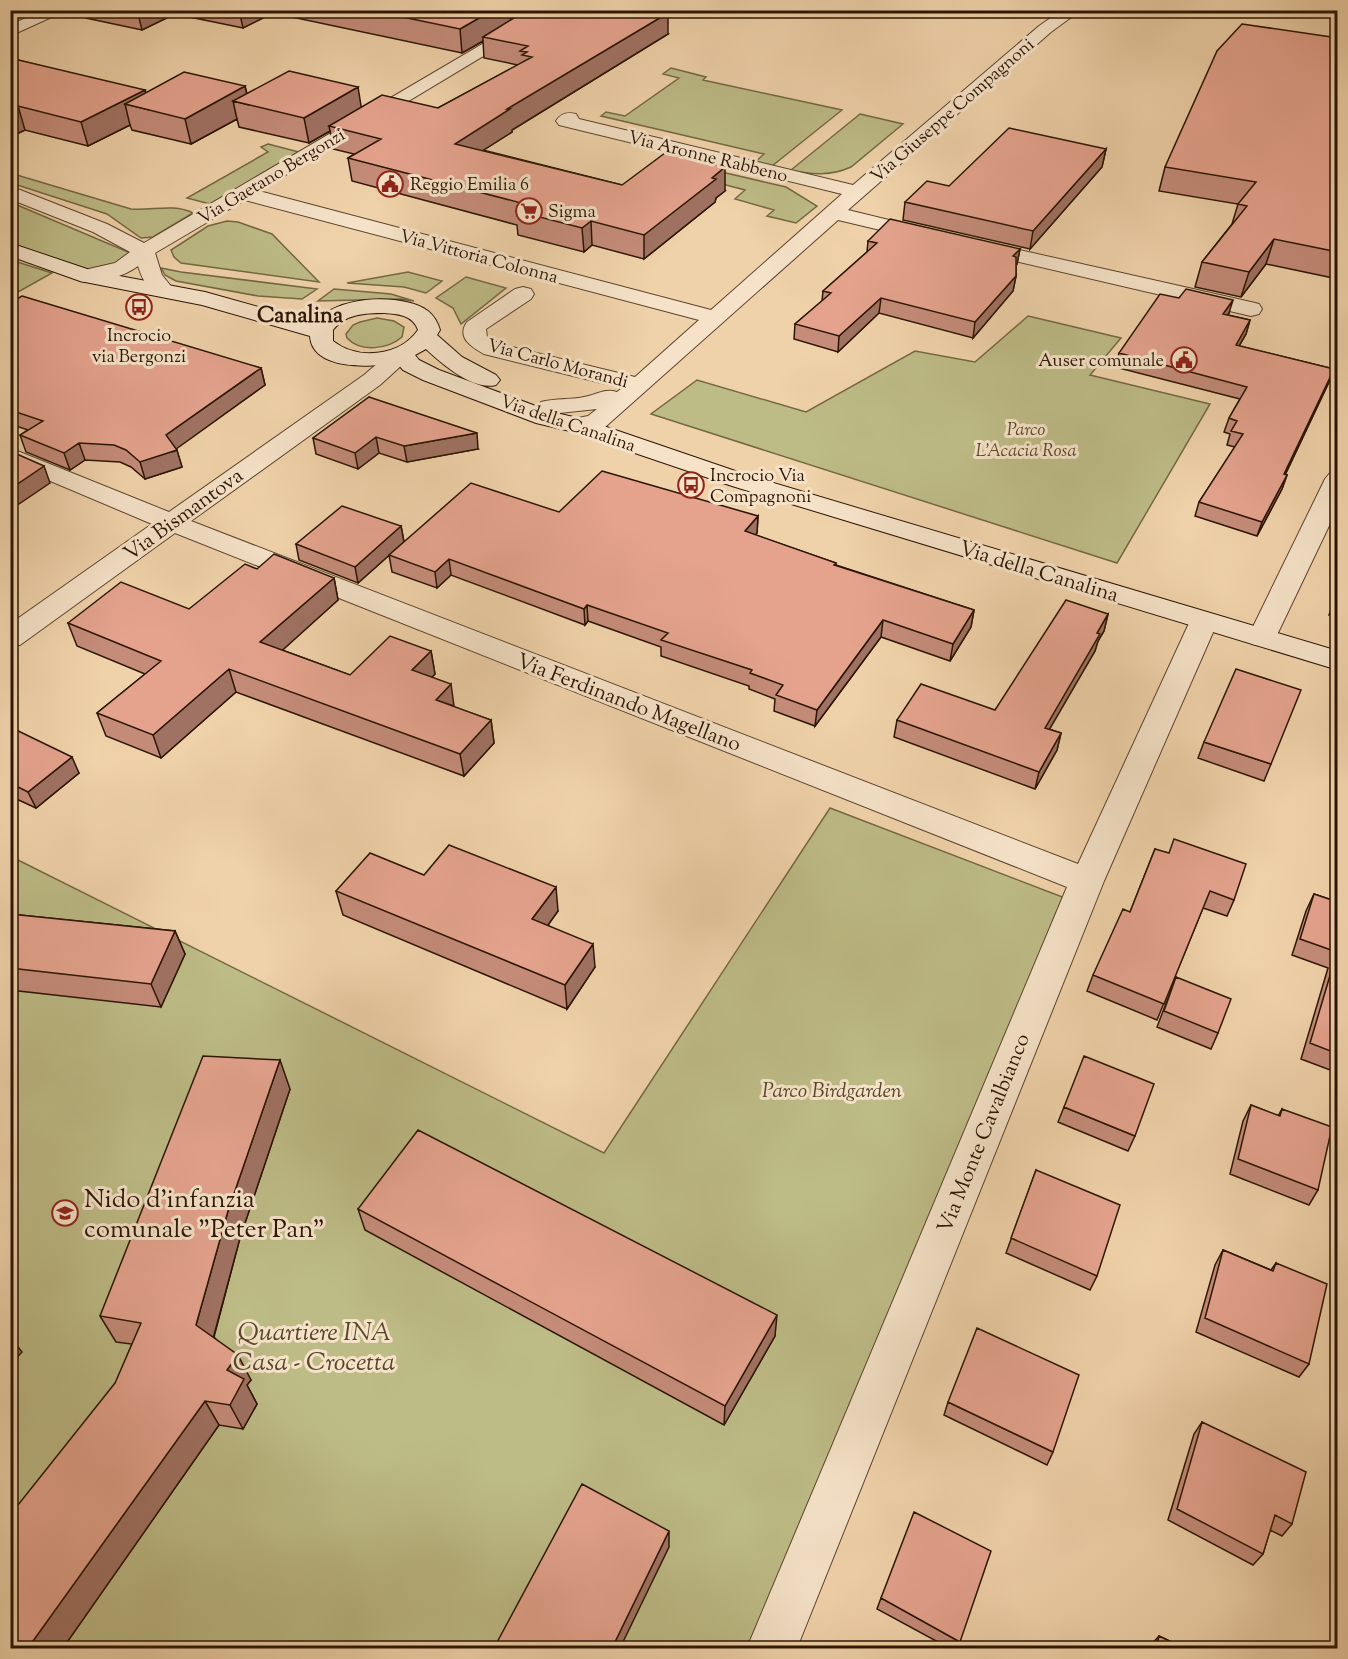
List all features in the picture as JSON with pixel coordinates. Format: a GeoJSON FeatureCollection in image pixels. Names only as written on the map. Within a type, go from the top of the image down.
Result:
{"type":"FeatureCollection","features":[{"type":"Feature","properties":{"kind":"street"},"geometry":{"type":"LineString","coordinates":[[10,31],[60,10]]}},
{"type":"Feature","properties":{"kind":"street","name":"Via Gaetano Bergonzi"},"geometry":{"type":"LineString","coordinates":[[88,276],[122,268],[144,251],[552,10]]}},
{"type":"Feature","properties":{"kind":"street","name":"Via Giuseppe Compagnoni"},"geometry":{"type":"LineString","coordinates":[[586,424],[638,387],[1045,29],[1073,10]]}},
{"type":"Feature","properties":{"kind":"street","name":"Via Aronne Rabbeno"},"geometry":{"type":"LineString","coordinates":[[570,118],[565,121],[857,192]]}},
{"type":"Feature","properties":{"kind":"street"},"geometry":{"type":"LineString","coordinates":[[10,192],[100,228],[144,251],[152,276],[163,290]]}},
{"type":"Feature","properties":{"kind":"street","name":"Via Vittoria Colonna"},"geometry":{"type":"LineString","coordinates":[[242,193],[715,318]]}},
{"type":"Feature","properties":{"kind":"street"},"geometry":{"type":"LineString","coordinates":[[835,213],[1251,309]]}},
{"type":"Feature","properties":{"kind":"street","name":"Via della Canalina"},"geometry":{"type":"LineString","coordinates":[[10,249],[88,276],[205,299],[322,332],[325,324],[332,319],[362,308]]}},
{"type":"Feature","properties":{"kind":"street","name":"Via Carlo Morandi"},"geometry":{"type":"LineString","coordinates":[[523,294],[475,327],[476,340],[492,349],[638,387]]}},
{"type":"Feature","properties":{"kind":"street","name":"Via della Canalina"},"geometry":{"type":"LineString","coordinates":[[205,299],[362,308],[384,306],[414,311],[421,315],[428,325],[426,337],[454,362],[497,386],[550,406],[586,424],[741,481],[1338,660]]}},
{"type":"Feature","properties":{"kind":"street"},"geometry":{"type":"LineString","coordinates":[[322,332],[321,341],[331,352],[361,359],[402,354],[417,346],[426,337]]}},
{"type":"Feature","properties":{"kind":"street","name":"Via della Canalina"},"geometry":{"type":"LineString","coordinates":[[402,354],[411,365],[431,375],[545,418],[586,424]]}},
{"type":"Feature","properties":{"kind":"street","name":"Via Bismantova"},"geometry":{"type":"LineString","coordinates":[[10,638],[372,380],[402,354]]}},
{"type":"Feature","properties":{"kind":"street"},"geometry":{"type":"LineString","coordinates":[[356,390],[361,359]]}},
{"type":"Feature","properties":{"kind":"street","name":"Via Giuseppe Compagnoni"},"geometry":{"type":"LineString","coordinates":[[550,406],[588,404],[638,387]]}},
{"type":"Feature","properties":{"kind":"street","name":"Via Ferdinando Magellano"},"geometry":{"type":"LineString","coordinates":[[10,455],[172,522],[1087,881]]}},
{"type":"Feature","properties":{"kind":"street"},"geometry":{"type":"LineString","coordinates":[[1263,637],[1338,479]]}},
{"type":"Feature","properties":{"kind":"street","name":"Via Monte Cavalbianco"},"geometry":{"type":"LineString","coordinates":[[772,1648],[1087,881],[1204,621]]}},
{"type":"Feature","properties":{"kind":"green space"},"geometry":{"type":"Polygon","coordinates":[[[671,68],[706,77],[703,80],[842,110],[772,166],[755,162],[764,154],[601,116],[606,112],[625,116],[679,78],[663,74],[671,68]]]}},
{"type":"Feature","properties":{"kind":"green space"},"geometry":{"type":"Polygon","coordinates":[[[860,114],[903,124],[851,167],[821,174],[791,170],[860,114]]]}},
{"type":"Feature","properties":{"kind":"green space"},"geometry":{"type":"Polygon","coordinates":[[[268,144],[299,152],[210,204],[187,198],[268,152],[261,147],[268,144]]]}},
{"type":"Feature","properties":{"kind":"green space"},"geometry":{"type":"Polygon","coordinates":[[[10,173],[131,209],[178,208],[193,213],[153,237],[141,238],[107,214],[11,183],[10,173]]]}},
{"type":"Feature","properties":{"kind":"green space"},"geometry":{"type":"Polygon","coordinates":[[[726,173],[786,187],[817,206],[796,223],[767,216],[774,210],[735,199],[745,190],[714,182],[726,173]]]}},
{"type":"Feature","properties":{"kind":"green space"},"geometry":{"type":"Polygon","coordinates":[[[10,202],[133,254],[135,259],[87,274],[11,250],[10,202]]]}},
{"type":"Feature","properties":{"kind":"green space"},"geometry":{"type":"Polygon","coordinates":[[[227,221],[238,222],[272,234],[319,282],[181,263],[174,257],[171,250],[208,226],[227,221]]]}},
{"type":"Feature","properties":{"kind":"green space"},"geometry":{"type":"Polygon","coordinates":[[[11,260],[52,273],[11,296],[11,260]]]}},
{"type":"Feature","properties":{"kind":"green space"},"geometry":{"type":"Polygon","coordinates":[[[161,268],[317,289],[302,299],[258,296],[176,281],[165,275],[161,268]]]}},
{"type":"Feature","properties":{"kind":"green space"},"geometry":{"type":"Polygon","coordinates":[[[408,272],[442,281],[426,293],[404,287],[347,283],[408,272]]]}},
{"type":"Feature","properties":{"kind":"green space"},"geometry":{"type":"Polygon","coordinates":[[[466,277],[506,288],[461,324],[453,308],[436,298],[466,277]]]}},
{"type":"Feature","properties":{"kind":"green space"},"geometry":{"type":"Polygon","coordinates":[[[334,289],[391,294],[414,301],[400,299],[318,301],[334,289]]]}},
{"type":"Feature","properties":{"kind":"green space","name":"Parco L'Acacia Rosa"},"geometry":{"type":"Polygon","coordinates":[[[1028,316],[1121,338],[1090,375],[1210,404],[1117,563],[651,414],[697,380],[806,412],[915,351],[975,362],[1028,316]]]}},
{"type":"Feature","properties":{"kind":"green space"},"geometry":{"type":"Polygon","coordinates":[[[377,318],[394,321],[404,327],[402,337],[382,347],[374,348],[360,346],[347,338],[346,334],[353,325],[377,318]]]}},
{"type":"Feature","properties":{"kind":"green space","name":"Quartiere INA Casa - Crocetta"},"geometry":{"type":"Polygon","coordinates":[[[830,808],[1078,903],[772,1648],[11,1648],[10,856],[604,1153],[830,808]]]}},
{"type":"Feature","properties":{"kind":"building"},"geometry":{"type":"Polygon","coordinates":[[[369,10],[493,10],[460,29],[369,10]]]}},
{"type":"Feature","properties":{"kind":"building"},"geometry":{"type":"Polygon","coordinates":[[[527,10],[544,10],[562,14],[568,10],[656,10],[668,13],[507,109],[510,109],[455,144],[622,185],[665,153],[725,167],[712,178],[716,179],[644,235],[591,221],[582,228],[516,211],[525,204],[348,158],[381,139],[329,126],[382,95],[438,108],[532,57],[522,55],[527,52],[520,51],[528,46],[483,37],[527,10]]]}},
{"type":"Feature","properties":{"kind":"building"},"geometry":{"type":"Polygon","coordinates":[[[1242,24],[1338,38],[1338,252],[1274,239],[1249,272],[1202,262],[1247,206],[1238,204],[1256,182],[1165,167],[1217,51],[1242,24]]]}},
{"type":"Feature","properties":{"kind":"building"},"geometry":{"type":"Polygon","coordinates":[[[10,58],[145,90],[81,122],[18,106],[10,109],[10,58]]]}},
{"type":"Feature","properties":{"kind":"building"},"geometry":{"type":"Polygon","coordinates":[[[289,71],[358,87],[304,118],[233,101],[289,71]]]}},
{"type":"Feature","properties":{"kind":"building"},"geometry":{"type":"Polygon","coordinates":[[[184,72],[245,86],[185,119],[125,104],[184,72]]]}},
{"type":"Feature","properties":{"kind":"building"},"geometry":{"type":"Polygon","coordinates":[[[1009,128],[1106,149],[1033,231],[905,202],[927,181],[949,186],[1009,128]]]}},
{"type":"Feature","properties":{"kind":"building"},"geometry":{"type":"Polygon","coordinates":[[[890,219],[1020,249],[1013,256],[1016,257],[1016,276],[975,322],[881,298],[839,336],[795,324],[831,293],[823,291],[877,243],[868,241],[890,219]]]}},
{"type":"Feature","properties":{"kind":"building"},"geometry":{"type":"Polygon","coordinates":[[[1186,289],[1233,300],[1223,314],[1250,320],[1236,345],[1334,369],[1284,474],[1287,475],[1262,522],[1199,502],[1243,434],[1231,431],[1237,421],[1229,418],[1247,387],[1119,353],[1160,294],[1179,298],[1186,289]]]}},
{"type":"Feature","properties":{"kind":"building"},"geometry":{"type":"Polygon","coordinates":[[[22,296],[261,368],[166,435],[177,450],[140,462],[126,450],[114,445],[79,443],[64,453],[20,435],[43,421],[10,410],[10,303],[22,296]]]}},
{"type":"Feature","properties":{"kind":"building"},"geometry":{"type":"Polygon","coordinates":[[[369,397],[477,433],[404,446],[376,437],[355,453],[313,438],[369,397]]]}},
{"type":"Feature","properties":{"kind":"building"},"geometry":{"type":"Polygon","coordinates":[[[10,451],[44,466],[10,489],[10,451]]]}},
{"type":"Feature","properties":{"kind":"building"},"geometry":{"type":"Polygon","coordinates":[[[602,471],[758,516],[745,531],[836,563],[834,565],[974,610],[953,644],[883,620],[817,710],[776,695],[783,685],[750,673],[752,670],[661,640],[668,633],[587,605],[584,609],[449,559],[435,572],[389,555],[471,483],[559,512],[602,471]]]}},
{"type":"Feature","properties":{"kind":"building"},"geometry":{"type":"Polygon","coordinates":[[[342,506],[401,526],[355,567],[296,544],[342,506]]]}},
{"type":"Feature","properties":{"kind":"building"},"geometry":{"type":"Polygon","coordinates":[[[274,554],[334,578],[260,642],[350,675],[390,636],[431,651],[412,670],[451,684],[436,700],[491,720],[460,754],[229,669],[153,735],[97,713],[161,661],[68,623],[121,582],[189,609],[245,564],[257,569],[274,554]]]}},
{"type":"Feature","properties":{"kind":"building"},"geometry":{"type":"Polygon","coordinates":[[[1066,600],[1108,614],[1097,633],[1100,634],[1045,728],[1061,733],[1039,772],[897,720],[921,684],[995,710],[1066,600]]]}},
{"type":"Feature","properties":{"kind":"building"},"geometry":{"type":"Polygon","coordinates":[[[1236,669],[1301,690],[1271,764],[1204,742],[1236,669]]]}},
{"type":"Feature","properties":{"kind":"building"},"geometry":{"type":"Polygon","coordinates":[[[10,727],[72,757],[28,792],[10,783],[10,727]]]}},
{"type":"Feature","properties":{"kind":"building"},"geometry":{"type":"Polygon","coordinates":[[[1174,839],[1246,864],[1234,900],[1210,891],[1164,1004],[1093,975],[1123,909],[1130,912],[1155,849],[1169,853],[1174,839]]]}},
{"type":"Feature","properties":{"kind":"building"},"geometry":{"type":"Polygon","coordinates":[[[449,845],[556,887],[532,919],[593,944],[565,985],[336,891],[370,853],[424,875],[449,845]]]}},
{"type":"Feature","properties":{"kind":"building"},"geometry":{"type":"Polygon","coordinates":[[[1314,894],[1338,902],[1338,1054],[1310,1043],[1337,952],[1300,939],[1314,894]]]}},
{"type":"Feature","properties":{"kind":"building"},"geometry":{"type":"Polygon","coordinates":[[[10,914],[175,931],[151,984],[10,968],[10,914]]]}},
{"type":"Feature","properties":{"kind":"building"},"geometry":{"type":"Polygon","coordinates":[[[1176,977],[1231,999],[1218,1033],[1164,1011],[1176,977]]]}},
{"type":"Feature","properties":{"kind":"building"},"geometry":{"type":"Polygon","coordinates":[[[203,1056],[280,1060],[228,1211],[196,1325],[238,1355],[227,1370],[244,1379],[230,1405],[205,1401],[28,1648],[10,1648],[10,1515],[115,1383],[141,1323],[100,1316],[203,1056]]]}},
{"type":"Feature","properties":{"kind":"building"},"geometry":{"type":"Polygon","coordinates":[[[1084,1056],[1154,1084],[1135,1136],[1064,1107],[1084,1056]]]}},
{"type":"Feature","properties":{"kind":"building"},"geometry":{"type":"Polygon","coordinates":[[[1251,1105],[1280,1116],[1282,1109],[1332,1127],[1318,1190],[1238,1159],[1251,1105]]]}},
{"type":"Feature","properties":{"kind":"building"},"geometry":{"type":"Polygon","coordinates":[[[418,1130],[777,1315],[725,1406],[358,1209],[418,1130]]]}},
{"type":"Feature","properties":{"kind":"building"},"geometry":{"type":"Polygon","coordinates":[[[1036,1170],[1120,1205],[1097,1276],[1011,1238],[1036,1170]]]}},
{"type":"Feature","properties":{"kind":"building"},"geometry":{"type":"Polygon","coordinates":[[[1223,1250],[1273,1271],[1276,1263],[1327,1284],[1309,1364],[1205,1318],[1223,1250]]]}},
{"type":"Feature","properties":{"kind":"building"},"geometry":{"type":"Polygon","coordinates":[[[977,1328],[1079,1375],[1053,1452],[948,1402],[977,1328]]]}},
{"type":"Feature","properties":{"kind":"building"},"geometry":{"type":"Polygon","coordinates":[[[1202,1422],[1306,1472],[1292,1524],[1275,1515],[1263,1554],[1177,1509],[1202,1422]]]}},
{"type":"Feature","properties":{"kind":"building"},"geometry":{"type":"Polygon","coordinates":[[[582,1484],[669,1531],[612,1648],[494,1648],[582,1484]]]}},
{"type":"Feature","properties":{"kind":"building"},"geometry":{"type":"Polygon","coordinates":[[[914,1512],[991,1551],[960,1642],[881,1598],[914,1512]]]}},
{"type":"Feature","properties":{"kind":"building"},"geometry":{"type":"Polygon","coordinates":[[[1159,1636],[1184,1648],[1156,1648],[1159,1636]]]}},
{"type":"Feature","properties":{"kind":"place","name":"Reggio Emilia 6"},"geometry":{"type":"Point","coordinates":[390,184]}},
{"type":"Feature","properties":{"kind":"place","name":"Sigma"},"geometry":{"type":"Point","coordinates":[529,211]}},
{"type":"Feature","properties":{"kind":"place","name":"Incrocio via Bergonzi"},"geometry":{"type":"Point","coordinates":[139,307]}},
{"type":"Feature","properties":{"kind":"place","name":"Auser comunale"},"geometry":{"type":"Point","coordinates":[1184,360]}},
{"type":"Feature","properties":{"kind":"place","name":"Incrocio Via Compagnoni"},"geometry":{"type":"Point","coordinates":[691,485]}},
{"type":"Feature","properties":{"kind":"place","name":"Nido d'infanzia comunale \"Peter Pan\""},"geometry":{"type":"Point","coordinates":[65,1213]}},
{"type":"Feature","properties":{"kind":"district","name":"Canalina"},"geometry":{"type":"Point","coordinates":[300,314]}},
{"type":"Feature","properties":{"kind":"park label","name":"Parco Birdgarden"},"geometry":{"type":"Point","coordinates":[832,1090]}}]}
